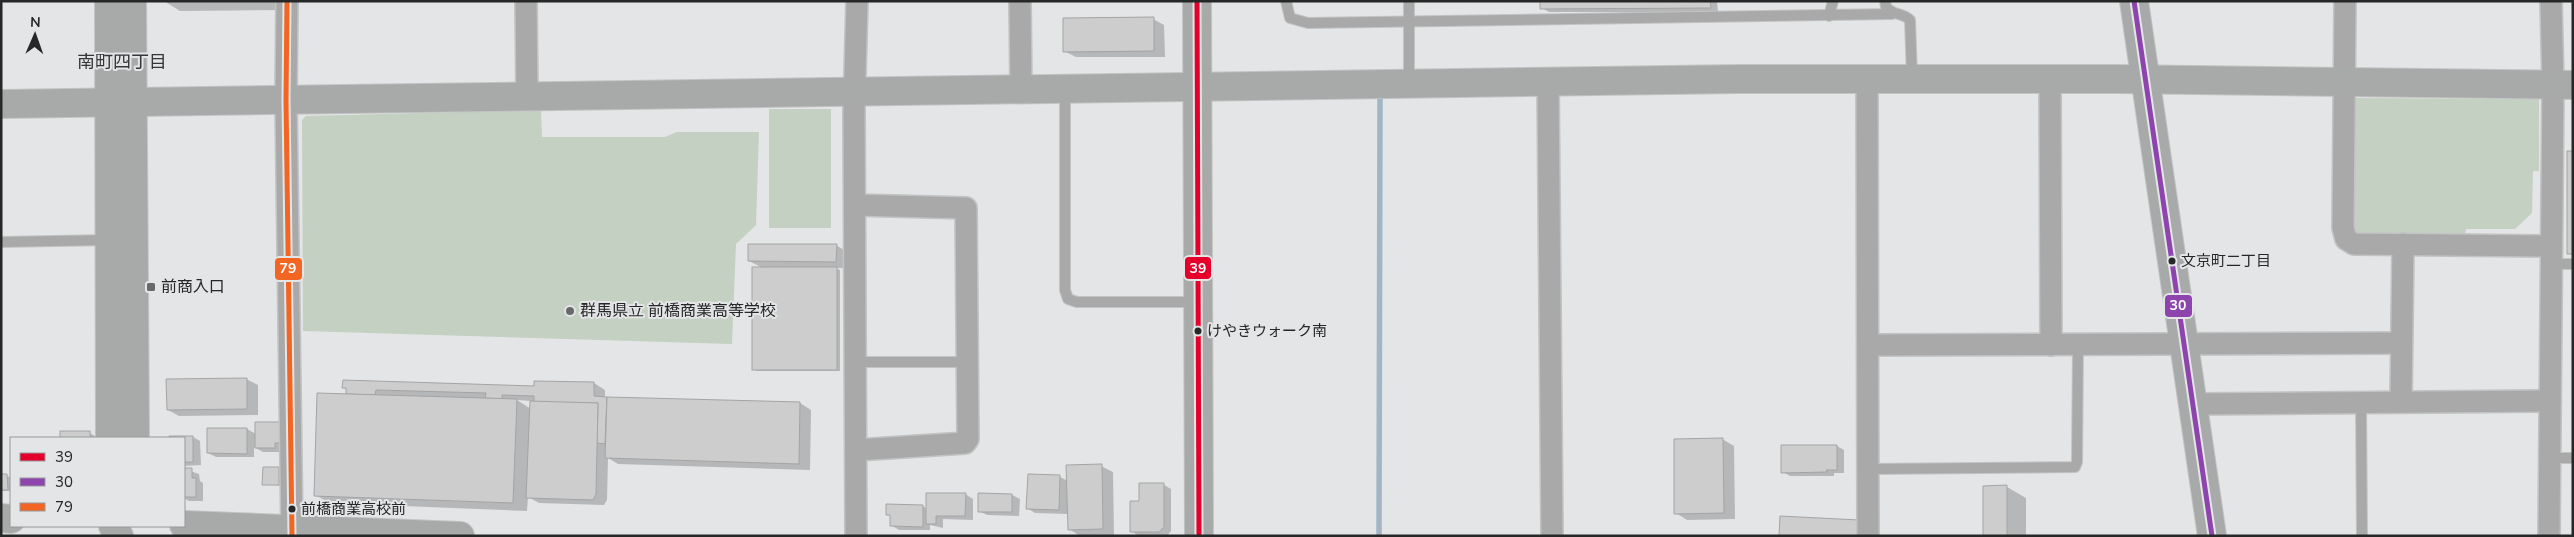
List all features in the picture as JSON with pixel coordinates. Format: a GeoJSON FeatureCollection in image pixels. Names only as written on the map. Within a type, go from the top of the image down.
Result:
{"type":"FeatureCollection","features":[{"type":"Feature","properties":{"kind":"street"},"geometry":{"type":"LineString","coordinates":[[109,1],[120,102],[135,437]]}},
{"type":"Feature","properties":{"kind":"street"},"geometry":{"type":"LineString","coordinates":[[110,437],[109,240],[120,102],[132,1]]}},
{"type":"Feature","properties":{"kind":"street"},"geometry":{"type":"LineString","coordinates":[[287,1],[286,100],[292,532]]}},
{"type":"Feature","properties":{"kind":"street"},"geometry":{"type":"LineString","coordinates":[[526,1],[526,96]]}},
{"type":"Feature","properties":{"kind":"street"},"geometry":{"type":"LineString","coordinates":[[856,536],[857,450],[854,362],[854,205],[857,1]]}},
{"type":"Feature","properties":{"kind":"street"},"geometry":{"type":"LineString","coordinates":[[1020,1],[1021,89]]}},
{"type":"Feature","properties":{"kind":"street"},"geometry":{"type":"LineString","coordinates":[[1197,1],[1199,536]]}},
{"type":"Feature","properties":{"kind":"street"},"geometry":{"type":"LineString","coordinates":[[2134,1],[2212,536]]}},
{"type":"Feature","properties":{"kind":"street"},"geometry":{"type":"LineString","coordinates":[[2345,1],[2344,234],[2350,243],[2403,244],[2551,255]]}},
{"type":"Feature","properties":{"kind":"street"},"geometry":{"type":"LineString","coordinates":[[2549,536],[2551,255],[2563,85],[2551,1]]}},
{"type":"Feature","properties":{"kind":"street"},"geometry":{"type":"LineString","coordinates":[[1,104],[1912,78],[2145,79],[2563,85]]}},
{"type":"Feature","properties":{"kind":"street"},"geometry":{"type":"LineString","coordinates":[[1867,79],[1868,536]]}},
{"type":"Feature","properties":{"kind":"street"},"geometry":{"type":"LineString","coordinates":[[2050,79],[2051,345]]}},
{"type":"Feature","properties":{"kind":"street"},"geometry":{"type":"LineString","coordinates":[[1548,82],[1552,536]]}},
{"type":"Feature","properties":{"kind":"street"},"geometry":{"type":"LineString","coordinates":[[854,205],[966,208],[968,440],[965,443],[857,450]]}},
{"type":"Feature","properties":{"kind":"street"},"geometry":{"type":"LineString","coordinates":[[2402,401],[2403,244]]}},
{"type":"Feature","properties":{"kind":"street"},"geometry":{"type":"LineString","coordinates":[[1869,345],[2401,343]]}},
{"type":"Feature","properties":{"kind":"street"},"geometry":{"type":"LineString","coordinates":[[2192,404],[2550,401]]}},
{"type":"Feature","properties":{"kind":"street"},"geometry":{"type":"LineString","coordinates":[[185,525],[292,532],[460,536]]}},
{"type":"Feature","properties":{"kind":"lane"},"geometry":{"type":"LineString","coordinates":[[1286,1],[1288,14],[1298,22],[1892,14],[1906,16],[1910,20],[1912,78]]}},
{"type":"Feature","properties":{"kind":"lane"},"geometry":{"type":"LineString","coordinates":[[1408,1],[1409,84]]}},
{"type":"Feature","properties":{"kind":"lane"},"geometry":{"type":"LineString","coordinates":[[1829,16],[1833,1]]}},
{"type":"Feature","properties":{"kind":"lane"},"geometry":{"type":"LineString","coordinates":[[1885,1],[1886,7],[1892,14]]}},
{"type":"Feature","properties":{"kind":"lane"},"geometry":{"type":"LineString","coordinates":[[1064,89],[1065,295],[1068,299],[1076,302],[1197,302]]}},
{"type":"Feature","properties":{"kind":"lane"},"geometry":{"type":"LineString","coordinates":[[1,242],[109,240]]}},
{"type":"Feature","properties":{"kind":"lane"},"geometry":{"type":"LineString","coordinates":[[2551,255],[2573,264]]}},
{"type":"Feature","properties":{"kind":"lane"},"geometry":{"type":"LineString","coordinates":[[1869,469],[2076,467],[2078,345]]}},
{"type":"Feature","properties":{"kind":"lane"},"geometry":{"type":"LineString","coordinates":[[854,362],[967,362]]}},
{"type":"Feature","properties":{"kind":"lane"},"geometry":{"type":"LineString","coordinates":[[2360,402],[2362,536]]}},
{"type":"Feature","properties":{"kind":"lane"},"geometry":{"type":"LineString","coordinates":[[2549,458],[2573,458]]}},
{"type":"Feature","properties":{"kind":"green space"},"geometry":{"type":"Polygon","coordinates":[[[2352,98],[2539,99],[2539,171],[2533,171],[2532,213],[2515,229],[2466,229],[2465,235],[2360,235],[2353,228],[2352,98]]]}},
{"type":"Feature","properties":{"kind":"green space"},"geometry":{"type":"Polygon","coordinates":[[[769,109],[831,109],[831,228],[769,228],[769,109]]]}},
{"type":"Feature","properties":{"kind":"green space"},"geometry":{"type":"Polygon","coordinates":[[[541,110],[542,137],[665,137],[677,132],[759,132],[756,225],[736,244],[732,344],[303,331],[302,120],[306,116],[541,110]]]}},
{"type":"Feature","properties":{"kind":"building"},"geometry":{"type":"Polygon","coordinates":[[[1540,1],[1710,1],[1711,8],[1540,9],[1540,1]]]}},
{"type":"Feature","properties":{"kind":"building"},"geometry":{"type":"Polygon","coordinates":[[[1154,17],[1154,51],[1063,52],[1063,18],[1154,17]]]}},
{"type":"Feature","properties":{"kind":"building"},"geometry":{"type":"Polygon","coordinates":[[[2567,151],[2573,151],[2573,254],[2567,254],[2567,151]]]}},
{"type":"Feature","properties":{"kind":"building"},"geometry":{"type":"Polygon","coordinates":[[[748,244],[837,244],[836,262],[748,261],[748,244]]]}},
{"type":"Feature","properties":{"kind":"building"},"geometry":{"type":"Polygon","coordinates":[[[752,267],[837,267],[837,370],[752,370],[752,267]]]}},
{"type":"Feature","properties":{"kind":"building"},"geometry":{"type":"Polygon","coordinates":[[[247,378],[247,409],[167,410],[166,379],[247,378]]]}},
{"type":"Feature","properties":{"kind":"building"},"geometry":{"type":"Polygon","coordinates":[[[343,380],[534,386],[534,381],[594,382],[594,396],[607,397],[605,444],[597,443],[598,403],[534,402],[534,396],[502,395],[502,399],[485,398],[486,393],[376,390],[375,395],[346,394],[346,388],[342,388],[343,380]]]}},
{"type":"Feature","properties":{"kind":"building"},"geometry":{"type":"Polygon","coordinates":[[[317,393],[517,399],[513,503],[314,496],[317,393]]]}},
{"type":"Feature","properties":{"kind":"building"},"geometry":{"type":"Polygon","coordinates":[[[607,397],[800,402],[799,464],[605,458],[607,397]]]}},
{"type":"Feature","properties":{"kind":"building"},"geometry":{"type":"Polygon","coordinates":[[[530,401],[598,403],[596,494],[593,500],[526,498],[530,401]]]}},
{"type":"Feature","properties":{"kind":"building"},"geometry":{"type":"Polygon","coordinates":[[[255,422],[281,422],[280,443],[275,443],[275,448],[255,448],[255,422]]]}},
{"type":"Feature","properties":{"kind":"building"},"geometry":{"type":"Polygon","coordinates":[[[207,428],[247,428],[247,454],[207,453],[207,428]]]}},
{"type":"Feature","properties":{"kind":"building"},"geometry":{"type":"Polygon","coordinates":[[[60,431],[90,431],[90,437],[60,437],[60,431]]]}},
{"type":"Feature","properties":{"kind":"building"},"geometry":{"type":"Polygon","coordinates":[[[193,436],[193,462],[185,462],[185,437],[169,437],[193,436]]]}},
{"type":"Feature","properties":{"kind":"building"},"geometry":{"type":"Polygon","coordinates":[[[1723,438],[1724,513],[1674,514],[1674,439],[1723,438]]]}},
{"type":"Feature","properties":{"kind":"building"},"geometry":{"type":"Polygon","coordinates":[[[1781,445],[1837,445],[1837,470],[1781,473],[1781,445]]]}},
{"type":"Feature","properties":{"kind":"building"},"geometry":{"type":"Polygon","coordinates":[[[1102,464],[1103,529],[1068,530],[1066,465],[1102,464]]]}},
{"type":"Feature","properties":{"kind":"building"},"geometry":{"type":"Polygon","coordinates":[[[263,467],[279,467],[279,485],[262,485],[263,467]]]}},
{"type":"Feature","properties":{"kind":"building"},"geometry":{"type":"Polygon","coordinates":[[[185,468],[192,468],[192,478],[196,478],[196,497],[185,497],[185,468]]]}},
{"type":"Feature","properties":{"kind":"building"},"geometry":{"type":"Polygon","coordinates":[[[1,474],[7,474],[8,490],[1,490],[1,474]]]}},
{"type":"Feature","properties":{"kind":"building"},"geometry":{"type":"Polygon","coordinates":[[[1028,474],[1060,475],[1059,510],[1026,509],[1028,474]]]}},
{"type":"Feature","properties":{"kind":"building"},"geometry":{"type":"Polygon","coordinates":[[[1139,483],[1164,483],[1164,527],[1159,532],[1130,532],[1130,501],[1139,501],[1139,483]]]}},
{"type":"Feature","properties":{"kind":"building"},"geometry":{"type":"Polygon","coordinates":[[[2007,485],[2007,536],[1983,536],[1983,486],[2007,485]]]}},
{"type":"Feature","properties":{"kind":"building"},"geometry":{"type":"Polygon","coordinates":[[[926,493],[966,493],[965,516],[936,516],[936,524],[926,524],[926,493]]]}},
{"type":"Feature","properties":{"kind":"building"},"geometry":{"type":"Polygon","coordinates":[[[978,493],[1012,494],[1012,512],[978,512],[978,493]]]}},
{"type":"Feature","properties":{"kind":"building"},"geometry":{"type":"Polygon","coordinates":[[[886,504],[923,505],[923,527],[890,526],[890,515],[886,515],[886,504]]]}},
{"type":"Feature","properties":{"kind":"building"},"geometry":{"type":"Polygon","coordinates":[[[1780,516],[1859,520],[1857,536],[1779,536],[1780,516]]]}},
{"type":"Feature","properties":{"kind":"waterway"},"geometry":{"type":"LineString","coordinates":[[1379,536],[1380,98]]}},
{"type":"Feature","properties":{"kind":"transit line","name":"79"},"geometry":{"type":"LineString","coordinates":[[287,1],[286,100],[292,536]]}},
{"type":"Feature","properties":{"kind":"transit line","name":"39"},"geometry":{"type":"LineString","coordinates":[[1197,1],[1199,536]]}},
{"type":"Feature","properties":{"kind":"transit line","name":"30"},"geometry":{"type":"LineString","coordinates":[[2134,1],[2212,536]]}},
{"type":"Feature","properties":{"kind":"place","name":"文京町二丁目"},"geometry":{"type":"Point","coordinates":[2172,261]}},
{"type":"Feature","properties":{"kind":"place","name":"前商入口"},"geometry":{"type":"Point","coordinates":[151,287]}},
{"type":"Feature","properties":{"kind":"place","name":"群馬県立 前橋商業高等学校"},"geometry":{"type":"Point","coordinates":[570,311]}},
{"type":"Feature","properties":{"kind":"place","name":"けやきウォーク南"},"geometry":{"type":"Point","coordinates":[1198,331]}},
{"type":"Feature","properties":{"kind":"place","name":"前橋商業高校前"},"geometry":{"type":"Point","coordinates":[292,509]}},
{"type":"Feature","properties":{"kind":"district","name":"南町四丁目"},"geometry":{"type":"Point","coordinates":[122,62]}}]}
